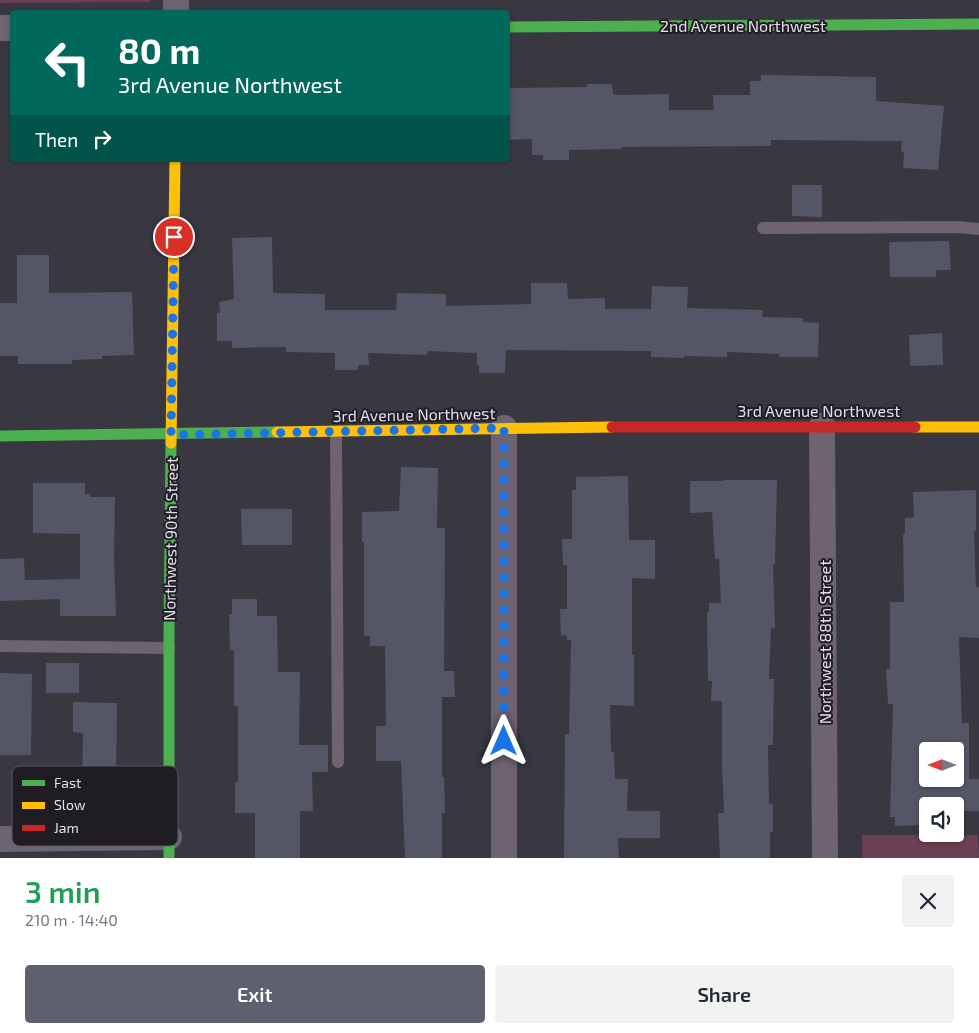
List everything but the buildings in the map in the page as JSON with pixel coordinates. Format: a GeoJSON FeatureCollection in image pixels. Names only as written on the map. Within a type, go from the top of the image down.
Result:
{"type":"FeatureCollection","features":[{"type":"Feature","properties":{"kind":"street","name":"2nd Avenue Northwest"},"geometry":{"type":"LineString","coordinates":[[510,27],[979,24]]}},
{"type":"Feature","properties":{"kind":"street","name":"Northwest 90th Street"},"geometry":{"type":"LineString","coordinates":[[169,766],[175,162]]}},
{"type":"Feature","properties":{"kind":"street","name":"Northwest 88th Street"},"geometry":{"type":"LineString","coordinates":[[822,426],[825,858]]}},
{"type":"Feature","properties":{"kind":"street","name":"3rd Avenue Northwest"},"geometry":{"type":"LineString","coordinates":[[0,436],[171,435],[504,428],[979,426]]}},
{"type":"Feature","properties":{"kind":"street"},"geometry":{"type":"LineString","coordinates":[[504,428],[504,858]]}},
{"type":"Feature","properties":{"kind":"street"},"geometry":{"type":"LineString","coordinates":[[148,846],[169,847]]}},
{"type":"Feature","properties":{"kind":"lane"},"geometry":{"type":"LineString","coordinates":[[763,228],[957,227],[979,229]]}},
{"type":"Feature","properties":{"kind":"lane"},"geometry":{"type":"LineString","coordinates":[[336,432],[338,762]]}},
{"type":"Feature","properties":{"kind":"lane"},"geometry":{"type":"LineString","coordinates":[[0,646],[169,648]]}},
{"type":"Feature","properties":{"kind":"shaded area"},"geometry":{"type":"Polygon","coordinates":[[[0,0],[150,0],[150,2],[0,3],[0,0]]]}},
{"type":"Feature","properties":{"kind":"shaded area"},"geometry":{"type":"Polygon","coordinates":[[[862,835],[919,835],[919,842],[964,842],[964,835],[978,835],[979,858],[862,858],[862,835]]]}},
{"type":"Feature","properties":{"kind":"traffic: fast"},"geometry":{"type":"LineString","coordinates":[[510,27],[979,24]]}},
{"type":"Feature","properties":{"kind":"traffic: fast"},"geometry":{"type":"LineString","coordinates":[[0,436],[277,432]]}},
{"type":"Feature","properties":{"kind":"traffic: fast"},"geometry":{"type":"LineString","coordinates":[[169,766],[171,443]]}},
{"type":"Feature","properties":{"kind":"traffic: fast"},"geometry":{"type":"LineString","coordinates":[[169,846],[169,858]]}},
{"type":"Feature","properties":{"kind":"traffic: slow"},"geometry":{"type":"LineString","coordinates":[[171,443],[175,162]]}},
{"type":"Feature","properties":{"kind":"traffic: slow"},"geometry":{"type":"LineString","coordinates":[[277,432],[612,427]]}},
{"type":"Feature","properties":{"kind":"traffic: slow"},"geometry":{"type":"LineString","coordinates":[[915,427],[979,427]]}},
{"type":"Feature","properties":{"kind":"traffic: jam"},"geometry":{"type":"LineString","coordinates":[[612,427],[915,427]]}},
{"type":"Feature","properties":{"kind":"route"},"geometry":{"type":"LineString","coordinates":[[174,237],[171,435],[504,428],[504,741]]}}]}
